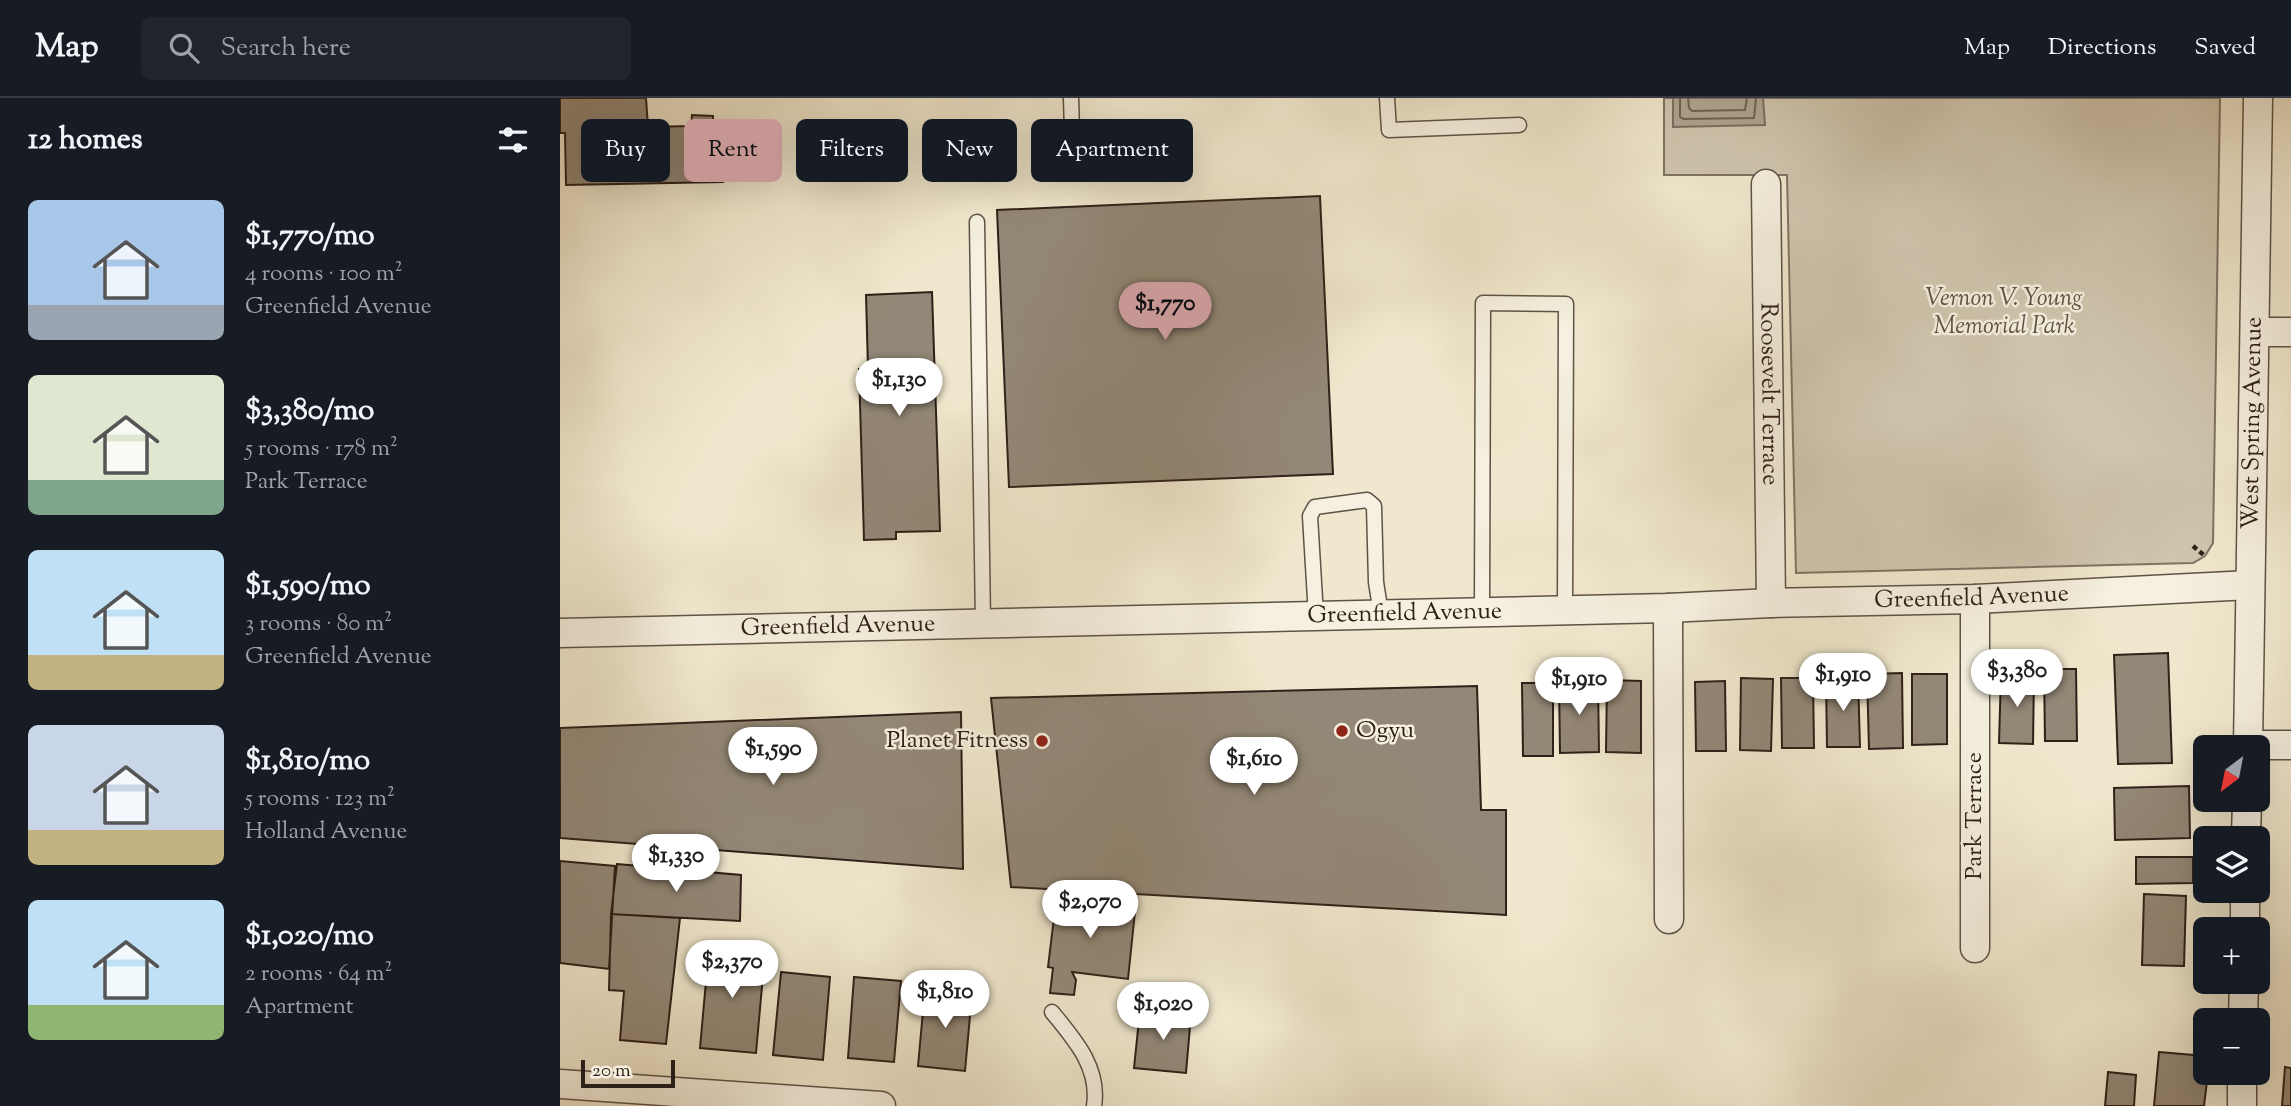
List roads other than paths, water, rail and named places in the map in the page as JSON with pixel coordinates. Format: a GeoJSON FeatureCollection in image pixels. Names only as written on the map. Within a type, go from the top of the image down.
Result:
{"type":"FeatureCollection","features":[{"type":"Feature","properties":{"kind":"street","name":"West Spring Avenue"},"geometry":{"type":"LineString","coordinates":[[2248,735],[2258,98]]}},
{"type":"Feature","properties":{"kind":"street","name":"Roosevelt Terrace"},"geometry":{"type":"LineString","coordinates":[[1766,184],[1771,603]]}},
{"type":"Feature","properties":{"kind":"street"},"geometry":{"type":"LineString","coordinates":[[2256,332],[2291,331]]}},
{"type":"Feature","properties":{"kind":"street","name":"Greenfield Avenue"},"geometry":{"type":"LineString","coordinates":[[560,633],[1668,608],[1975,599],[2250,585]]}},
{"type":"Feature","properties":{"kind":"street","name":"Park Terrace"},"geometry":{"type":"LineString","coordinates":[[1975,599],[1975,948]]}},
{"type":"Feature","properties":{"kind":"street"},"geometry":{"type":"LineString","coordinates":[[1668,608],[1669,919]]}},
{"type":"Feature","properties":{"kind":"street"},"geometry":{"type":"LineString","coordinates":[[2270,745],[2291,745]]}},
{"type":"Feature","properties":{"kind":"street"},"geometry":{"type":"LineString","coordinates":[[560,1084],[716,1100],[881,1106]]}},
{"type":"Feature","properties":{"kind":"street"},"geometry":{"type":"LineString","coordinates":[[2242,1085],[2242,1106]]}},
{"type":"Feature","properties":{"kind":"lane"},"geometry":{"type":"LineString","coordinates":[[1071,98],[1072,119]]}},
{"type":"Feature","properties":{"kind":"lane"},"geometry":{"type":"LineString","coordinates":[[1387,98],[1389,130],[1519,125]]}},
{"type":"Feature","properties":{"kind":"lane"},"geometry":{"type":"LineString","coordinates":[[977,222],[983,623]]}},
{"type":"Feature","properties":{"kind":"lane"},"geometry":{"type":"LineString","coordinates":[[1482,612],[1483,303],[1566,304],[1564,610]]}},
{"type":"Feature","properties":{"kind":"lane"},"geometry":{"type":"LineString","coordinates":[[1315,616],[1310,516],[1315,507],[1367,500],[1374,506],[1376,582],[1381,614]]}},
{"type":"Feature","properties":{"kind":"lane"},"geometry":{"type":"LineString","coordinates":[[1052,1012],[1084,1052],[1096,1093],[1094,1106]]}},
{"type":"Feature","properties":{"kind":"water"},"geometry":{"type":"Polygon","coordinates":[[[1673,98],[1763,98],[1765,125],[1673,127],[1673,98]]]}},
{"type":"Feature","properties":{"kind":"place","name":"Ogyu"},"geometry":{"type":"Point","coordinates":[1342,731]}},
{"type":"Feature","properties":{"kind":"place","name":"Planet Fitness"},"geometry":{"type":"Point","coordinates":[1042,741]}},
{"type":"Feature","properties":{"kind":"park label","name":"Vernon V. Young Memorial Park"},"geometry":{"type":"Point","coordinates":[2004,313]}}]}
